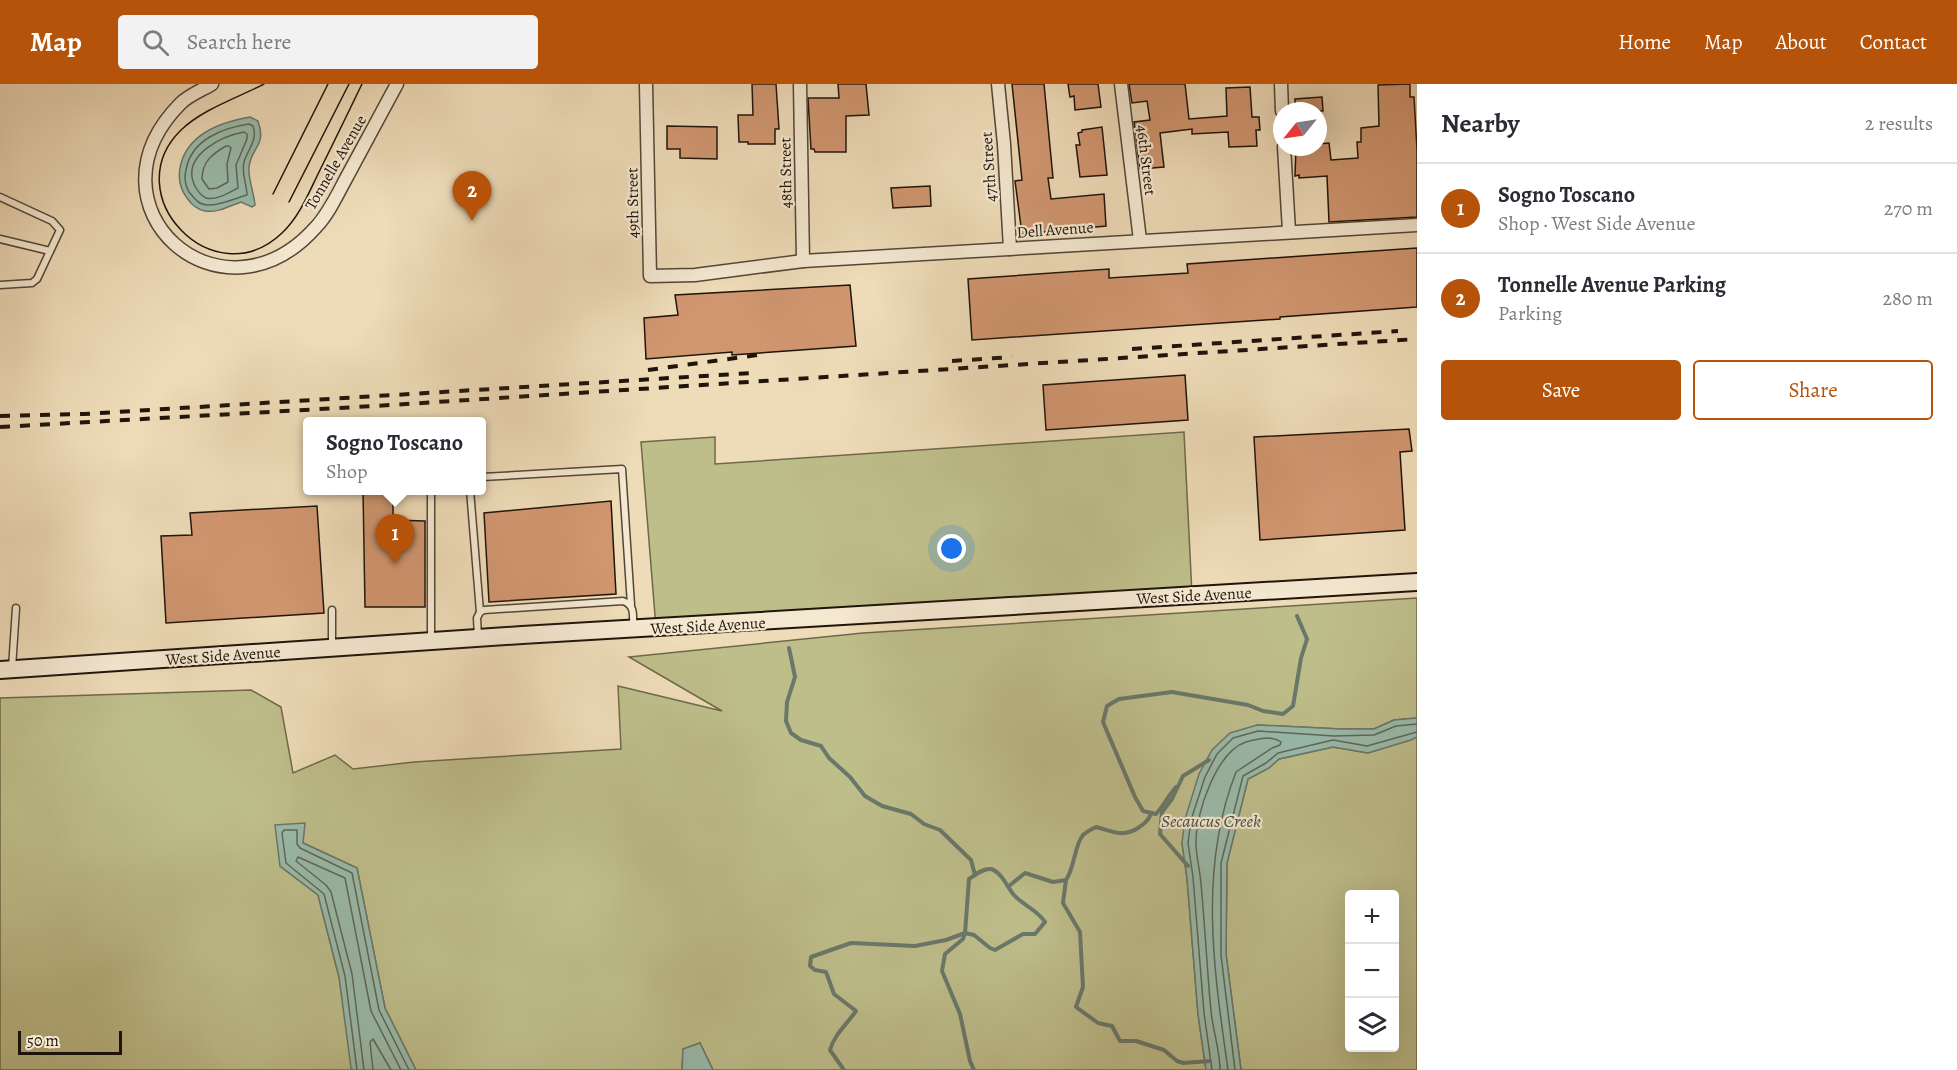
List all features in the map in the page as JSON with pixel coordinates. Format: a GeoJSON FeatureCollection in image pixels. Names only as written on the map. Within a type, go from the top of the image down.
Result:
{"type":"FeatureCollection","features":[{"type":"Feature","properties":{"kind":"street","name":"Tonnelle Avenue"},"geometry":{"type":"LineString","coordinates":[[212,84],[183,101],[162,125],[148,152],[145,179],[148,204],[159,228],[176,247],[197,260],[215,266],[243,267],[260,264],[285,253],[316,227],[339,192],[397,84]]}},
{"type":"Feature","properties":{"kind":"street","name":"49th Street"},"geometry":{"type":"LineString","coordinates":[[646,84],[650,276],[695,275]]}},
{"type":"Feature","properties":{"kind":"street","name":"48th Street"},"geometry":{"type":"LineString","coordinates":[[800,84],[803,261]]}},
{"type":"Feature","properties":{"kind":"street","name":"47th Street"},"geometry":{"type":"LineString","coordinates":[[998,84],[1010,249]]}},
{"type":"Feature","properties":{"kind":"street","name":"46th Street"},"geometry":{"type":"LineString","coordinates":[[1121,84],[1140,240]]}},
{"type":"Feature","properties":{"kind":"street"},"geometry":{"type":"LineString","coordinates":[[1281,84],[1282,102]]}},
{"type":"Feature","properties":{"kind":"street"},"geometry":{"type":"LineString","coordinates":[[1285,156],[1289,231]]}},
{"type":"Feature","properties":{"kind":"street","name":"Dell Avenue"},"geometry":{"type":"LineString","coordinates":[[695,275],[803,261],[1417,225]]}},
{"type":"Feature","properties":{"kind":"street","name":"West Side Avenue"},"geometry":{"type":"LineString","coordinates":[[6,669],[478,638],[1417,582]]}},
{"type":"Feature","properties":{"kind":"lane"},"geometry":{"type":"LineString","coordinates":[[0,197],[52,221],[60,230],[37,279],[32,283],[0,285]]}},
{"type":"Feature","properties":{"kind":"lane"},"geometry":{"type":"LineString","coordinates":[[0,239],[50,251]]}},
{"type":"Feature","properties":{"kind":"lane"},"geometry":{"type":"LineString","coordinates":[[486,477],[622,469],[633,629]]}},
{"type":"Feature","properties":{"kind":"lane"},"geometry":{"type":"LineString","coordinates":[[431,495],[431,641]]}},
{"type":"Feature","properties":{"kind":"lane"},"geometry":{"type":"LineString","coordinates":[[470,495],[480,612],[477,618],[478,638]]}},
{"type":"Feature","properties":{"kind":"lane"},"geometry":{"type":"LineString","coordinates":[[480,612],[623,601],[631,605]]}},
{"type":"Feature","properties":{"kind":"lane"},"geometry":{"type":"LineString","coordinates":[[6,669],[16,608]]}},
{"type":"Feature","properties":{"kind":"lane"},"geometry":{"type":"LineString","coordinates":[[332,610],[332,648]]}},
{"type":"Feature","properties":{"kind":"green space"},"geometry":{"type":"Polygon","coordinates":[[[1184,432],[1192,595],[656,628],[641,442],[715,437],[715,464],[1184,432]]]}},
{"type":"Feature","properties":{"kind":"green space"},"geometry":{"type":"Polygon","coordinates":[[[1417,598],[1417,718],[1394,720],[1374,729],[1257,725],[1182,843],[1198,1014],[1206,1070],[713,1070],[700,1043],[683,1049],[682,1070],[416,1070],[385,1008],[357,868],[303,843],[304,823],[280,866],[318,895],[339,977],[353,1070],[0,1070],[0,698],[251,690],[281,707],[293,773],[335,755],[353,769],[414,762],[621,749],[618,686],[722,711],[629,657],[863,633],[1417,598]]]}},
{"type":"Feature","properties":{"kind":"green space"},"geometry":{"type":"Polygon","coordinates":[[[1417,737],[1417,1070],[1241,1070],[1226,954],[1227,863],[1248,779],[1269,768],[1279,759],[1333,747],[1368,753],[1417,737]]]}},
{"type":"Feature","properties":{"kind":"water"},"geometry":{"type":"Polygon","coordinates":[[[250,117],[258,121],[261,136],[249,167],[255,205],[252,207],[241,202],[219,210],[210,211],[197,208],[187,198],[180,184],[179,172],[189,146],[197,138],[217,126],[250,117]]]}},
{"type":"Feature","properties":{"kind":"water","name":"Secaucus Creek"},"geometry":{"type":"Polygon","coordinates":[[[1417,718],[1417,737],[1411,740],[1368,753],[1333,747],[1279,759],[1269,768],[1248,779],[1227,863],[1226,954],[1241,1070],[1206,1070],[1198,1014],[1182,843],[1185,819],[1199,774],[1212,750],[1230,733],[1257,725],[1374,729],[1394,720],[1417,718]]]}},
{"type":"Feature","properties":{"kind":"water"},"geometry":{"type":"Polygon","coordinates":[[[305,823],[303,843],[357,868],[385,1008],[416,1070],[353,1070],[351,1068],[339,977],[318,895],[280,866],[275,825],[305,823]]]}},
{"type":"Feature","properties":{"kind":"water"},"geometry":{"type":"Polygon","coordinates":[[[700,1043],[713,1070],[682,1070],[683,1049],[700,1043]]]}},
{"type":"Feature","properties":{"kind":"building"},"geometry":{"type":"Polygon","coordinates":[[[752,84],[776,84],[779,129],[775,129],[775,144],[739,142],[738,115],[753,115],[752,84]]]}},
{"type":"Feature","properties":{"kind":"building"},"geometry":{"type":"Polygon","coordinates":[[[838,84],[866,84],[869,115],[846,116],[846,152],[815,152],[811,149],[808,98],[839,98],[838,84]]]}},
{"type":"Feature","properties":{"kind":"building"},"geometry":{"type":"Polygon","coordinates":[[[1012,84],[1044,84],[1053,178],[1048,178],[1051,199],[1104,194],[1106,226],[1022,234],[1015,181],[1022,180],[1012,84]]]}},
{"type":"Feature","properties":{"kind":"building"},"geometry":{"type":"Polygon","coordinates":[[[1068,84],[1098,84],[1101,107],[1075,110],[1074,96],[1070,97],[1068,84]]]}},
{"type":"Feature","properties":{"kind":"building"},"geometry":{"type":"Polygon","coordinates":[[[1129,84],[1185,84],[1189,119],[1227,116],[1226,88],[1250,87],[1252,117],[1259,117],[1260,130],[1256,130],[1257,146],[1229,147],[1228,132],[1192,134],[1192,129],[1160,133],[1164,167],[1140,169],[1134,122],[1150,120],[1147,101],[1132,103],[1129,84]]]}},
{"type":"Feature","properties":{"kind":"building"},"geometry":{"type":"Polygon","coordinates":[[[1410,84],[1410,97],[1414,97],[1417,217],[1329,222],[1327,176],[1299,178],[1299,175],[1295,176],[1296,156],[1327,156],[1327,143],[1329,143],[1331,160],[1358,158],[1357,142],[1361,142],[1361,128],[1379,126],[1378,85],[1410,84]]]}},
{"type":"Feature","properties":{"kind":"building"},"geometry":{"type":"Polygon","coordinates":[[[1322,97],[1322,102],[1295,102],[1295,99],[1322,97]]]}},
{"type":"Feature","properties":{"kind":"building"},"geometry":{"type":"Polygon","coordinates":[[[667,126],[717,127],[717,159],[680,158],[680,149],[667,149],[667,126]]]}},
{"type":"Feature","properties":{"kind":"building"},"geometry":{"type":"Polygon","coordinates":[[[1102,127],[1107,175],[1080,177],[1076,145],[1080,145],[1078,133],[1082,130],[1102,127]]]}},
{"type":"Feature","properties":{"kind":"building"},"geometry":{"type":"Polygon","coordinates":[[[930,186],[931,206],[893,208],[891,188],[930,186]]]}},
{"type":"Feature","properties":{"kind":"building"},"geometry":{"type":"Polygon","coordinates":[[[1417,248],[1417,307],[1280,317],[1280,319],[972,340],[968,279],[1109,269],[1109,278],[1188,273],[1187,264],[1417,248]]]}},
{"type":"Feature","properties":{"kind":"building"},"geometry":{"type":"Polygon","coordinates":[[[850,285],[856,346],[646,359],[644,318],[678,315],[675,295],[850,285]]]}},
{"type":"Feature","properties":{"kind":"building"},"geometry":{"type":"Polygon","coordinates":[[[1185,375],[1188,420],[1046,430],[1043,385],[1185,375]]]}},
{"type":"Feature","properties":{"kind":"building"},"geometry":{"type":"Polygon","coordinates":[[[1409,429],[1412,451],[1400,452],[1405,530],[1260,540],[1254,437],[1409,429]]]}},
{"type":"Feature","properties":{"kind":"building"},"geometry":{"type":"Polygon","coordinates":[[[363,495],[393,495],[393,520],[425,521],[425,607],[365,607],[363,495]]]}},
{"type":"Feature","properties":{"kind":"building"},"geometry":{"type":"Polygon","coordinates":[[[611,501],[616,594],[489,602],[484,513],[611,501]]]}},
{"type":"Feature","properties":{"kind":"building"},"geometry":{"type":"Polygon","coordinates":[[[317,506],[324,613],[166,623],[161,536],[192,535],[190,513],[317,506]]]}},
{"type":"Feature","properties":{"kind":"waterway"},"geometry":{"type":"LineString","coordinates":[[1176,787],[1156,814],[1143,811],[1103,722],[1107,706],[1119,699],[1172,692],[1248,705],[1263,711],[1283,714],[1293,706],[1301,658],[1307,639],[1297,616]]}},
{"type":"Feature","properties":{"kind":"waterway"},"geometry":{"type":"LineString","coordinates":[[789,648],[795,677],[787,702],[786,721],[791,733],[801,740],[821,746],[829,758],[850,777],[865,796],[882,806],[911,814],[924,824],[940,830],[971,860],[975,875]]}},
{"type":"Feature","properties":{"kind":"waterway"},"geometry":{"type":"LineString","coordinates":[[1188,866],[1160,834],[1162,812],[1172,799],[1183,776],[1209,760]]}},
{"type":"Feature","properties":{"kind":"waterway"},"geometry":{"type":"LineString","coordinates":[[1066,880],[1084,834],[1096,827],[1117,833],[1127,833],[1142,825],[1151,814]]}},
{"type":"Feature","properties":{"kind":"waterway"},"geometry":{"type":"LineString","coordinates":[[844,1070],[830,1050],[838,1034],[856,1011],[834,994],[826,972],[815,970],[810,966],[811,957],[851,943],[915,946],[946,940],[965,933],[974,935],[995,950],[1023,934],[1035,934],[1045,922],[1017,898],[1001,876],[991,869],[982,871],[969,879],[965,933],[963,939],[945,954],[942,971],[960,1014],[974,1070]]}},
{"type":"Feature","properties":{"kind":"waterway"},"geometry":{"type":"LineString","coordinates":[[1009,886],[1025,873],[1053,882],[1066,880],[1063,903],[1080,932],[1083,987],[1076,1007],[1098,1023],[1112,1026],[1120,1041],[1136,1041],[1164,1050],[1183,1063],[1210,1061]]}},
{"type":"Feature","properties":{"kind":"tram line"},"geometry":{"type":"LineString","coordinates":[[264,84],[210,110],[190,123],[181,130],[164,156],[159,183],[166,208],[181,230],[203,246],[228,253],[255,250],[282,233],[304,203],[362,84]]}},
{"type":"Feature","properties":{"kind":"tram line"},"geometry":{"type":"LineString","coordinates":[[273,194],[328,84]]}},
{"type":"Feature","properties":{"kind":"tram line"},"geometry":{"type":"LineString","coordinates":[[289,202],[349,84]]}},
{"type":"Feature","properties":{"kind":"railway"},"geometry":{"type":"LineString","coordinates":[[1132,349],[1398,331]]}},
{"type":"Feature","properties":{"kind":"railway"},"geometry":{"type":"LineString","coordinates":[[0,427],[375,406],[1417,339]]}},
{"type":"Feature","properties":{"kind":"railway"},"geometry":{"type":"LineString","coordinates":[[648,370],[758,355]]}},
{"type":"Feature","properties":{"kind":"railway"},"geometry":{"type":"LineString","coordinates":[[952,361],[1012,357]]}},
{"type":"Feature","properties":{"kind":"railway"},"geometry":{"type":"LineString","coordinates":[[0,416],[84,414],[752,373]]}},
{"type":"Feature","properties":{"kind":"place","name":"Tonnelle Avenue Parking"},"geometry":{"type":"Point","coordinates":[472,221]}},
{"type":"Feature","properties":{"kind":"place","name":"Sogno Toscano"},"geometry":{"type":"Point","coordinates":[395,564]}}]}
